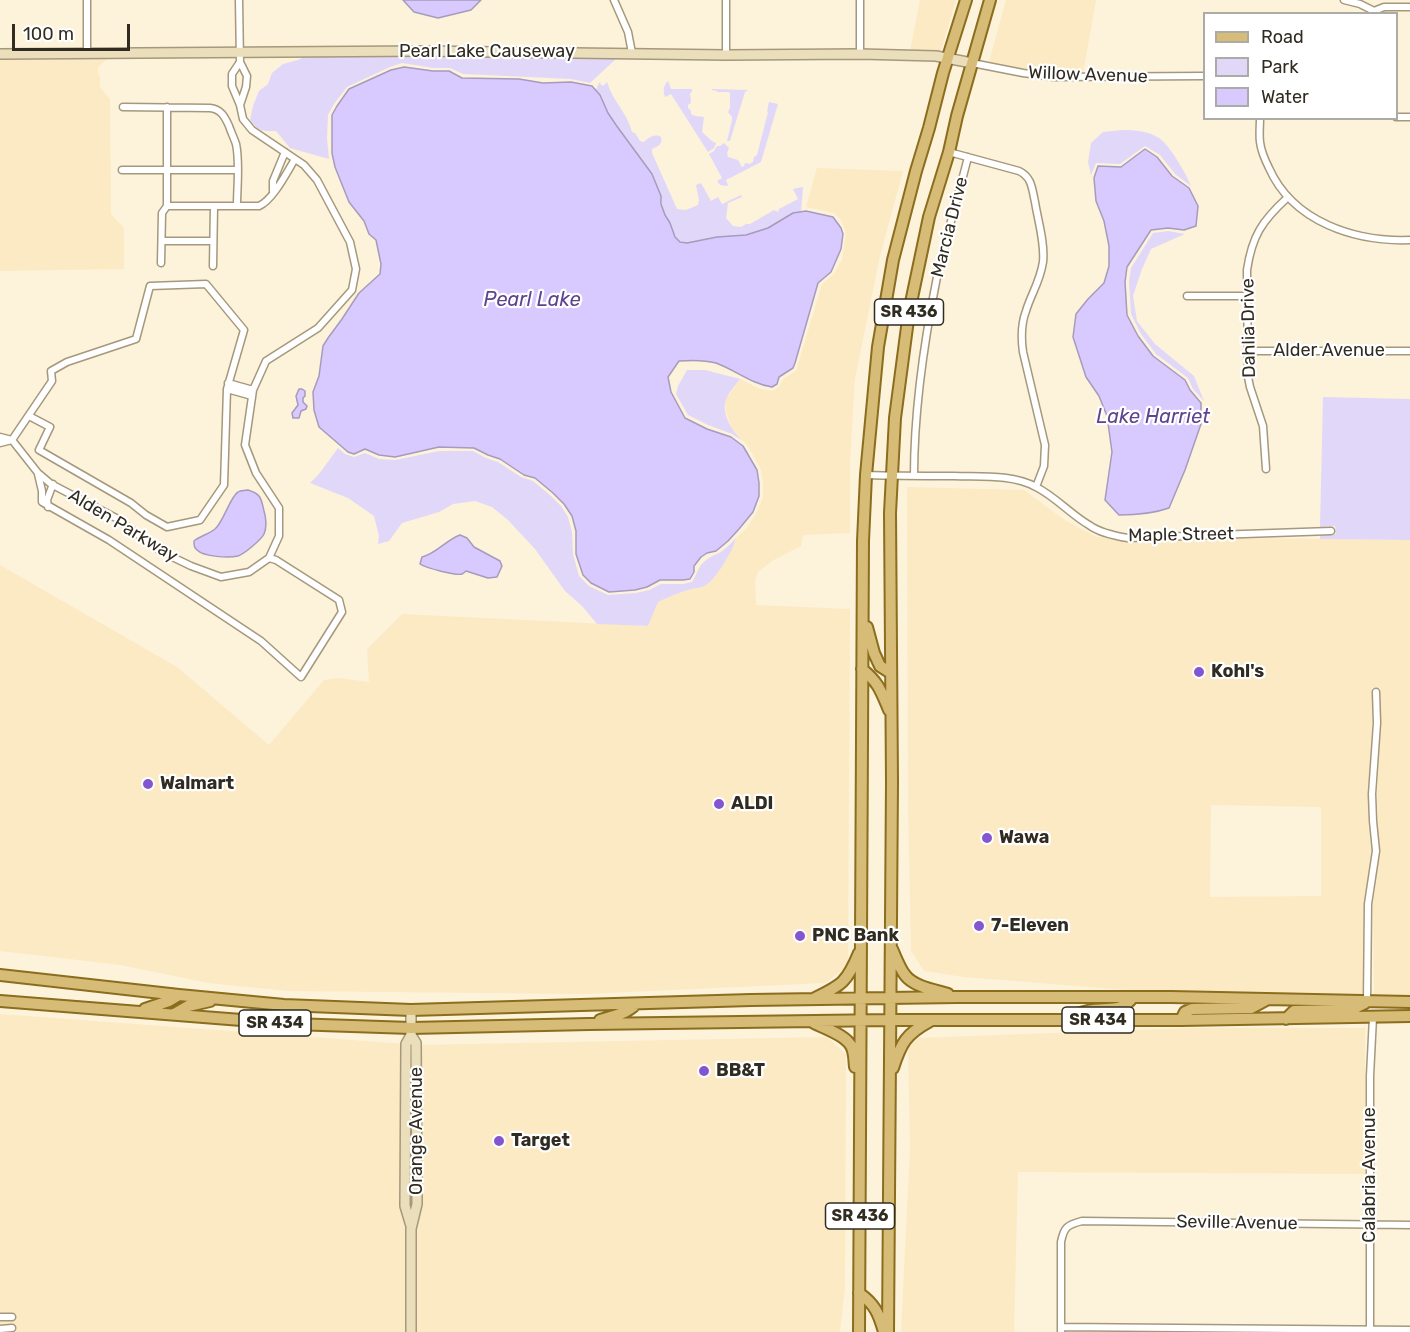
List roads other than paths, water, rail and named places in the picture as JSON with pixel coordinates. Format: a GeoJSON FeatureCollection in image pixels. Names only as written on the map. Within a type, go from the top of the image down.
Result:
{"type":"FeatureCollection","features":[{"type":"Feature","properties":{"kind":"main road","name":"SR 436"},"geometry":{"type":"LineString","coordinates":[[859,1332],[863,541],[866,475],[878,347],[893,260],[916,171],[966,0]]}},
{"type":"Feature","properties":{"kind":"main road","name":"SR 436"},"geometry":{"type":"LineString","coordinates":[[886,1332],[892,716],[890,513],[895,418],[909,312],[929,217],[949,153],[957,116],[990,0]]}},
{"type":"Feature","properties":{"kind":"main road"},"geometry":{"type":"LineString","coordinates":[[863,612],[874,653],[880,666],[891,673]]}},
{"type":"Feature","properties":{"kind":"main road"},"geometry":{"type":"LineString","coordinates":[[862,669],[874,678],[880,687],[892,716]]}},
{"type":"Feature","properties":{"kind":"main road"},"geometry":{"type":"LineString","coordinates":[[890,944],[906,977],[923,986],[957,997]]}},
{"type":"Feature","properties":{"kind":"main road"},"geometry":{"type":"LineString","coordinates":[[812,999],[845,980],[861,948]]}},
{"type":"Feature","properties":{"kind":"main road","name":"SR 434"},"geometry":{"type":"LineString","coordinates":[[0,975],[216,999],[411,1010],[957,997],[1133,997],[1410,1005]]}},
{"type":"Feature","properties":{"kind":"main road"},"geometry":{"type":"LineString","coordinates":[[140,1011],[179,995]]}},
{"type":"Feature","properties":{"kind":"main road"},"geometry":{"type":"LineString","coordinates":[[1057,1020],[1093,1010],[1122,1007],[1128,1004],[1133,997]]}},
{"type":"Feature","properties":{"kind":"main road"},"geometry":{"type":"LineString","coordinates":[[173,1015],[188,1006],[216,999]]}},
{"type":"Feature","properties":{"kind":"main road"},"geometry":{"type":"LineString","coordinates":[[1181,1020],[1185,1012],[1192,1009],[1251,1008],[1266,1000]]}},
{"type":"Feature","properties":{"kind":"main road","name":"SR 434"},"geometry":{"type":"LineString","coordinates":[[0,1001],[411,1031],[589,1024],[1410,1016]]}},
{"type":"Feature","properties":{"kind":"main road"},"geometry":{"type":"LineString","coordinates":[[1286,1019],[1294,1011],[1351,1010],[1367,1002]]}},
{"type":"Feature","properties":{"kind":"main road"},"geometry":{"type":"LineString","coordinates":[[589,1024],[622,1014],[636,1004]]}},
{"type":"Feature","properties":{"kind":"main road"},"geometry":{"type":"LineString","coordinates":[[1373,1017],[1390,1007],[1410,1005]]}},
{"type":"Feature","properties":{"kind":"main road"},"geometry":{"type":"LineString","coordinates":[[890,1080],[900,1048],[917,1028],[930,1020]]}},
{"type":"Feature","properties":{"kind":"main road"},"geometry":{"type":"LineString","coordinates":[[811,1022],[849,1042],[853,1050],[860,1100]]}},
{"type":"Feature","properties":{"kind":"main road"},"geometry":{"type":"LineString","coordinates":[[859,1293],[870,1301],[886,1332]]}},
{"type":"Feature","properties":{"kind":"street"},"geometry":{"type":"LineString","coordinates":[[87,0],[87,53]]}},
{"type":"Feature","properties":{"kind":"street"},"geometry":{"type":"LineString","coordinates":[[239,0],[240,58],[247,75],[240,105]]}},
{"type":"Feature","properties":{"kind":"street"},"geometry":{"type":"LineString","coordinates":[[614,0],[628,32],[632,53]]}},
{"type":"Feature","properties":{"kind":"street"},"geometry":{"type":"LineString","coordinates":[[726,0],[726,55]]}},
{"type":"Feature","properties":{"kind":"street"},"geometry":{"type":"LineString","coordinates":[[860,0],[860,54]]}},
{"type":"Feature","properties":{"kind":"street"},"geometry":{"type":"LineString","coordinates":[[1344,0],[1360,4],[1375,12],[1384,7],[1410,7]]}},
{"type":"Feature","properties":{"kind":"street","name":"Pearl Lake Causeway"},"geometry":{"type":"LineString","coordinates":[[0,54],[87,53],[240,58],[434,51],[726,55],[860,54],[948,58],[972,63]]}},
{"type":"Feature","properties":{"kind":"street"},"geometry":{"type":"LineString","coordinates":[[38,473],[42,502],[48,507],[109,540],[261,641],[301,677],[342,612],[339,600],[272,559],[279,536],[279,508],[256,473],[245,445],[253,393],[266,361],[318,328],[352,290],[356,269],[350,242],[317,180],[304,165],[252,130],[243,119],[232,86],[232,74],[240,58]]}},
{"type":"Feature","properties":{"kind":"street","name":"Willow Avenue"},"geometry":{"type":"LineString","coordinates":[[972,63],[1054,77],[1203,76]]}},
{"type":"Feature","properties":{"kind":"street"},"geometry":{"type":"LineString","coordinates":[[123,107],[215,108],[221,112],[236,143],[237,206]]}},
{"type":"Feature","properties":{"kind":"street"},"geometry":{"type":"LineString","coordinates":[[161,263],[162,213],[167,206],[167,107]]}},
{"type":"Feature","properties":{"kind":"street"},"geometry":{"type":"LineString","coordinates":[[1260,120],[1260,143],[1272,175],[1287,198],[1306,214],[1334,228],[1365,237],[1410,240]]}},
{"type":"Feature","properties":{"kind":"street"},"geometry":{"type":"LineString","coordinates":[[273,192],[273,181],[285,152]]}},
{"type":"Feature","properties":{"kind":"street"},"geometry":{"type":"LineString","coordinates":[[949,153],[1019,171],[1025,174],[1031,183],[1042,238],[1043,262],[1036,289],[1026,310],[1021,338],[1045,446],[1044,466],[1036,487]]}},
{"type":"Feature","properties":{"kind":"street","name":"Marcia Drive"},"geometry":{"type":"LineString","coordinates":[[914,476],[917,410],[931,311],[938,274],[968,157]]}},
{"type":"Feature","properties":{"kind":"street"},"geometry":{"type":"LineString","coordinates":[[167,206],[259,206],[270,199],[295,159]]}},
{"type":"Feature","properties":{"kind":"street"},"geometry":{"type":"LineString","coordinates":[[123,170],[237,170]]}},
{"type":"Feature","properties":{"kind":"street","name":"Dahlia Drive"},"geometry":{"type":"LineString","coordinates":[[1266,469],[1263,426],[1248,377],[1247,270],[1249,255],[1263,223],[1287,198]]}},
{"type":"Feature","properties":{"kind":"street"},"geometry":{"type":"LineString","coordinates":[[213,266],[214,206]]}},
{"type":"Feature","properties":{"kind":"street"},"geometry":{"type":"LineString","coordinates":[[162,241],[213,241]]}},
{"type":"Feature","properties":{"kind":"street"},"geometry":{"type":"LineString","coordinates":[[0,443],[12,440],[29,416],[52,381],[51,371],[67,362],[136,339],[150,286],[206,284],[244,330],[227,386],[224,484],[200,519],[167,527],[146,515],[131,503],[39,450],[50,427],[29,416]]}},
{"type":"Feature","properties":{"kind":"street"},"geometry":{"type":"LineString","coordinates":[[1187,296],[1247,296]]}},
{"type":"Feature","properties":{"kind":"street","name":"Alder Avenue"},"geometry":{"type":"LineString","coordinates":[[1248,351],[1410,351]]}},
{"type":"Feature","properties":{"kind":"street"},"geometry":{"type":"LineString","coordinates":[[227,386],[253,393]]}},
{"type":"Feature","properties":{"kind":"street"},"geometry":{"type":"LineString","coordinates":[[0,437],[12,440]]}},
{"type":"Feature","properties":{"kind":"street","name":"Alden Parkway"},"geometry":{"type":"LineString","coordinates":[[12,440],[38,473],[53,484],[116,518],[162,552],[191,566],[221,577],[249,572],[272,559]]}},
{"type":"Feature","properties":{"kind":"street","name":"Maple Street"},"geometry":{"type":"LineString","coordinates":[[866,475],[1000,478],[1019,481],[1036,487],[1091,527],[1128,538],[1331,531]]}},
{"type":"Feature","properties":{"kind":"street"},"geometry":{"type":"LineString","coordinates":[[48,507],[47,500],[53,484]]}},
{"type":"Feature","properties":{"kind":"street"},"geometry":{"type":"LineString","coordinates":[[1367,1002],[1368,904],[1376,851],[1372,794],[1377,723],[1376,692]]}},
{"type":"Feature","properties":{"kind":"street","name":"Orange Avenue"},"geometry":{"type":"LineString","coordinates":[[411,1010],[411,1031],[406,1044],[405,1151],[405,1206],[411,1229],[411,1332]]}},
{"type":"Feature","properties":{"kind":"street","name":"Calabria Avenue"},"geometry":{"type":"LineString","coordinates":[[1370,1331],[1370,1076],[1373,1017]]}},
{"type":"Feature","properties":{"kind":"street","name":"Seville Avenue"},"geometry":{"type":"LineString","coordinates":[[1061,1329],[1061,1242],[1066,1227],[1082,1221],[1410,1225]]}},
{"type":"Feature","properties":{"kind":"street"},"geometry":{"type":"LineString","coordinates":[[0,1317],[12,1317]]}},
{"type":"Feature","properties":{"kind":"street"},"geometry":{"type":"LineString","coordinates":[[0,1329],[12,1328]]}},
{"type":"Feature","properties":{"kind":"street"},"geometry":{"type":"LineString","coordinates":[[1061,1329],[1410,1330]]}},
{"type":"Feature","properties":{"kind":"water"},"geometry":{"type":"Polygon","coordinates":[[[403,0],[481,0],[471,10],[438,18],[414,12],[403,0]]]}},
{"type":"Feature","properties":{"kind":"water","name":"Pearl Lake"},"geometry":{"type":"Polygon","coordinates":[[[404,67],[449,71],[462,78],[519,79],[543,83],[571,82],[592,86],[600,95],[616,125],[652,174],[661,196],[665,215],[675,237],[680,242],[746,235],[768,228],[793,213],[806,211],[833,217],[841,228],[843,234],[841,249],[831,272],[818,283],[793,368],[779,377],[777,384],[772,387],[765,385],[716,363],[693,360],[679,361],[668,377],[671,392],[685,418],[731,437],[743,446],[757,470],[759,483],[759,496],[753,512],[728,541],[716,551],[701,557],[694,566],[690,579],[660,580],[635,590],[609,592],[591,583],[583,575],[576,554],[576,531],[572,516],[564,504],[535,478],[524,475],[500,459],[474,448],[439,447],[395,457],[379,455],[365,449],[354,454],[348,452],[319,427],[314,410],[313,392],[319,376],[323,346],[359,293],[380,274],[381,264],[376,240],[369,234],[364,221],[349,202],[335,167],[332,153],[332,115],[349,89],[391,70],[404,67]]]}},
{"type":"Feature","properties":{"kind":"water","name":"Lake Harriet"},"geometry":{"type":"Polygon","coordinates":[[[1145,149],[1157,157],[1172,176],[1189,188],[1198,206],[1196,226],[1184,230],[1168,228],[1151,230],[1127,267],[1125,282],[1127,315],[1138,336],[1153,356],[1185,380],[1201,403],[1201,424],[1169,508],[1144,514],[1119,515],[1105,500],[1112,452],[1107,416],[1099,396],[1086,377],[1073,337],[1076,314],[1104,283],[1109,266],[1109,246],[1104,221],[1096,201],[1094,178],[1098,166],[1121,167],[1145,149]]]}},
{"type":"Feature","properties":{"kind":"water"},"geometry":{"type":"Polygon","coordinates":[[[299,389],[305,391],[303,402],[307,406],[301,411],[299,418],[293,418],[292,413],[298,405],[296,396],[299,389]]]}},
{"type":"Feature","properties":{"kind":"water"},"geometry":{"type":"Polygon","coordinates":[[[248,490],[256,493],[262,503],[266,522],[262,537],[238,556],[211,556],[197,550],[194,541],[215,529],[235,495],[239,491],[248,490]]]}},
{"type":"Feature","properties":{"kind":"water"},"geometry":{"type":"Polygon","coordinates":[[[460,535],[467,538],[474,547],[500,561],[502,566],[497,577],[488,578],[466,571],[462,574],[454,574],[420,564],[422,557],[460,535]]]}},
{"type":"Feature","properties":{"kind":"place","name":"Kohl's"},"geometry":{"type":"Point","coordinates":[1199,672]}},
{"type":"Feature","properties":{"kind":"place","name":"Walmart"},"geometry":{"type":"Point","coordinates":[148,784]}},
{"type":"Feature","properties":{"kind":"place","name":"ALDI"},"geometry":{"type":"Point","coordinates":[719,804]}},
{"type":"Feature","properties":{"kind":"place","name":"Wawa"},"geometry":{"type":"Point","coordinates":[987,838]}},
{"type":"Feature","properties":{"kind":"place","name":"7-Eleven"},"geometry":{"type":"Point","coordinates":[979,926]}},
{"type":"Feature","properties":{"kind":"place","name":"PNC Bank"},"geometry":{"type":"Point","coordinates":[800,936]}},
{"type":"Feature","properties":{"kind":"place","name":"BB&T"},"geometry":{"type":"Point","coordinates":[704,1071]}},
{"type":"Feature","properties":{"kind":"place","name":"Target"},"geometry":{"type":"Point","coordinates":[499,1141]}}]}
